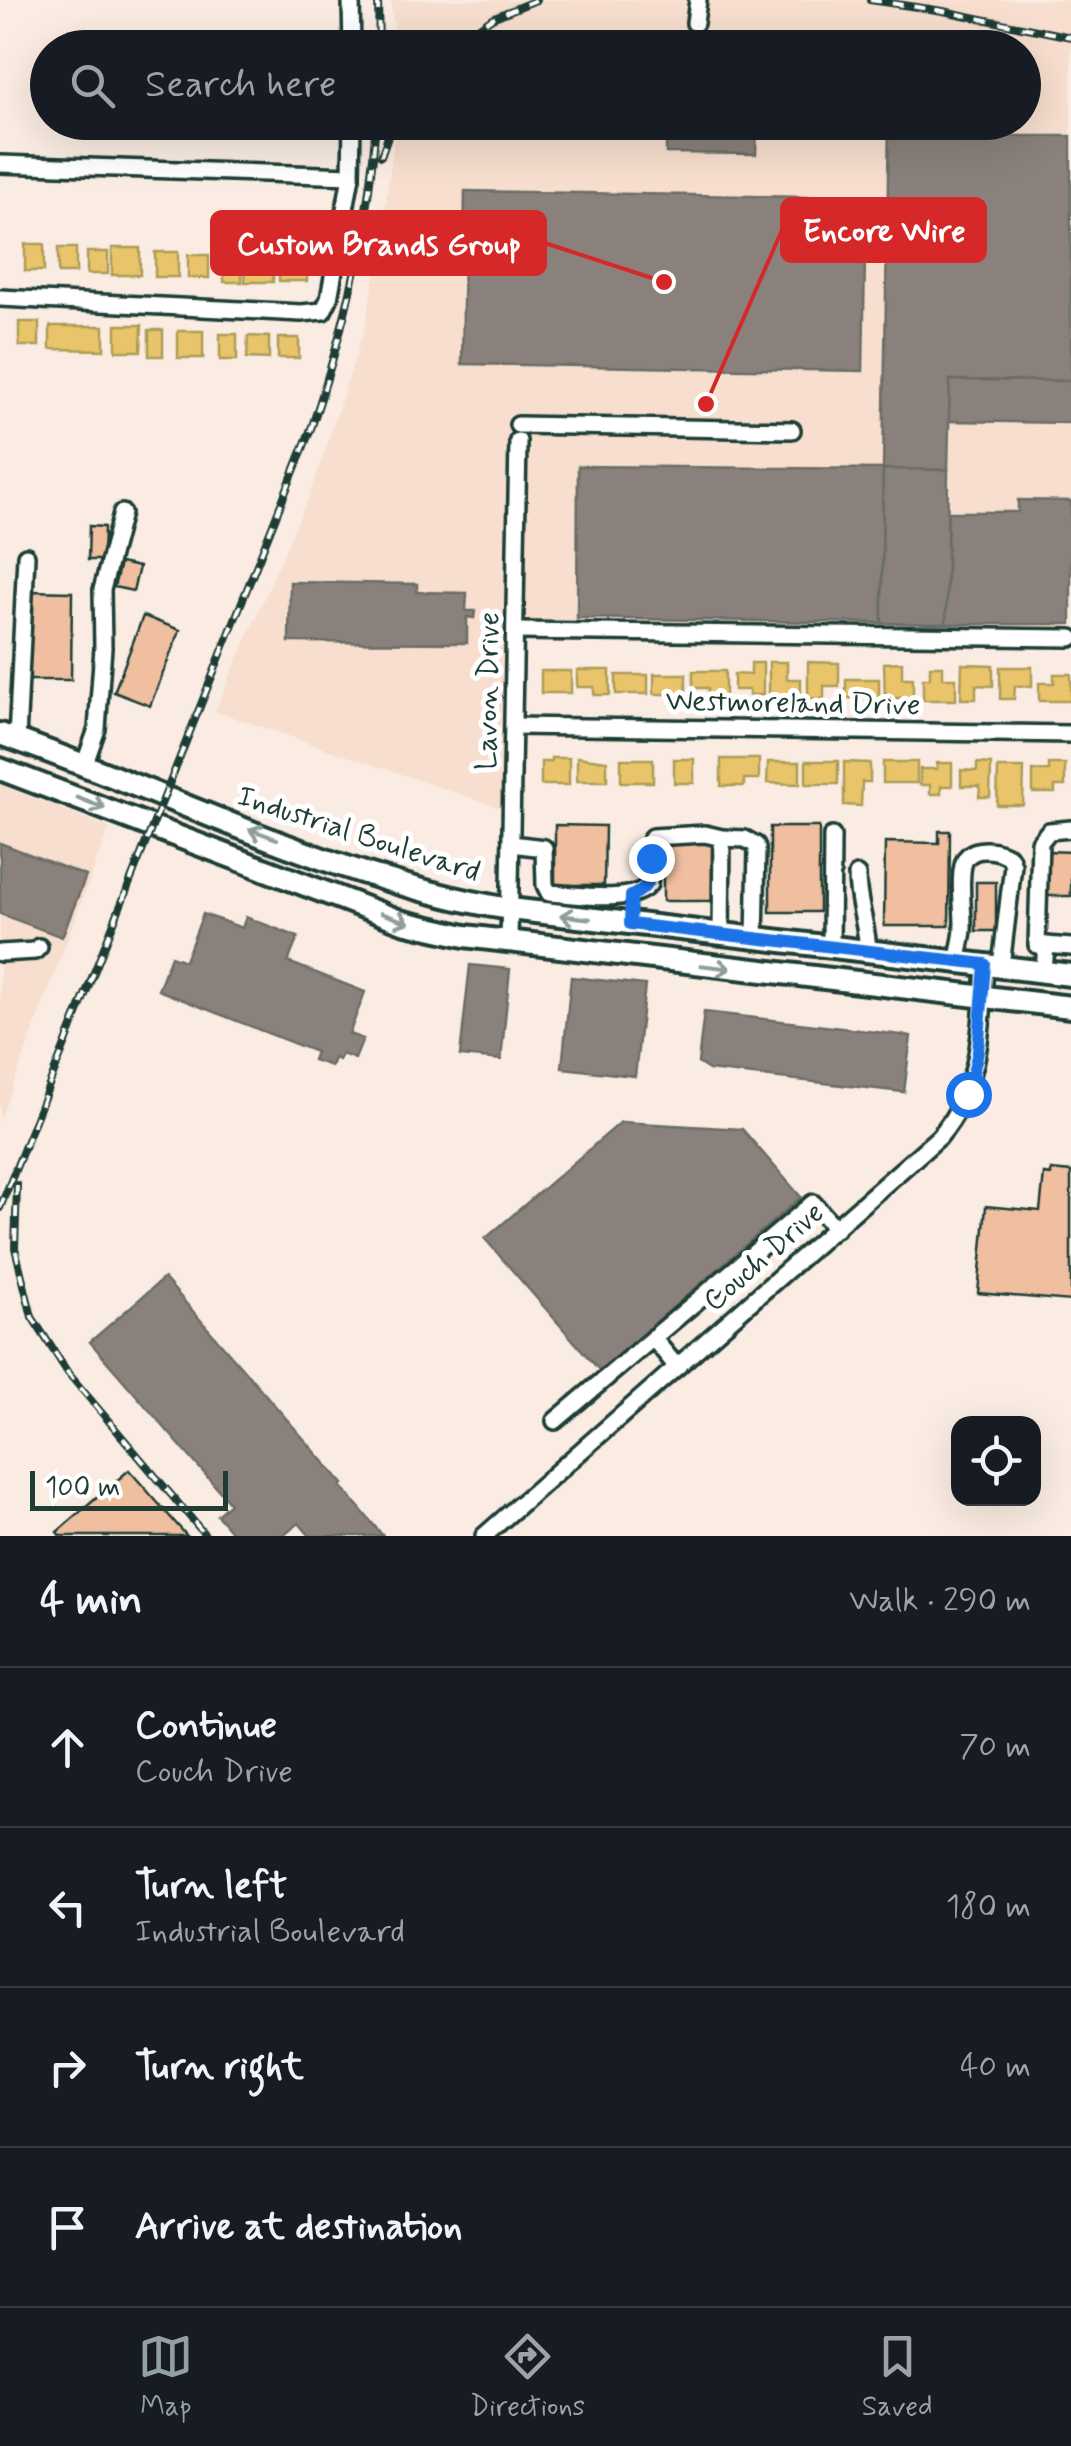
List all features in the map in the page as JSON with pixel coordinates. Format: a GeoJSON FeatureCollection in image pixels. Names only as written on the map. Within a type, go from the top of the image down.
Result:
{"type":"FeatureCollection","features":[{"type":"Feature","properties":{"kind":"main road","name":"Industrial Boulevard"},"geometry":{"type":"LineString","coordinates":[[8,736],[384,880],[453,899],[630,924],[1071,974]]}},
{"type":"Feature","properties":{"kind":"main road"},"geometry":{"type":"LineString","coordinates":[[0,758],[58,778],[84,766]]}},
{"type":"Feature","properties":{"kind":"main road","name":"Industrial Boulevard"},"geometry":{"type":"LineString","coordinates":[[0,769],[403,922],[465,936],[1071,1007]]}},
{"type":"Feature","properties":{"kind":"street"},"geometry":{"type":"LineString","coordinates":[[351,0],[352,30]]}},
{"type":"Feature","properties":{"kind":"street"},"geometry":{"type":"LineString","coordinates":[[696,23],[698,0]]}},
{"type":"Feature","properties":{"kind":"street"},"geometry":{"type":"LineString","coordinates":[[0,298],[322,312],[329,299],[351,176],[352,140]]}},
{"type":"Feature","properties":{"kind":"street"},"geometry":{"type":"LineString","coordinates":[[0,164],[351,176]]}},
{"type":"Feature","properties":{"kind":"street","name":"Lavon Drive"},"geometry":{"type":"LineString","coordinates":[[509,942],[518,433],[792,430]]}},
{"type":"Feature","properties":{"kind":"street"},"geometry":{"type":"LineString","coordinates":[[84,766],[97,730],[103,648],[102,590],[122,513]]}},
{"type":"Feature","properties":{"kind":"street"},"geometry":{"type":"LineString","coordinates":[[8,736],[26,556]]}},
{"type":"Feature","properties":{"kind":"street"},"geometry":{"type":"LineString","coordinates":[[516,631],[1071,638]]}},
{"type":"Feature","properties":{"kind":"street","name":"Westmoreland Drive"},"geometry":{"type":"LineString","coordinates":[[514,726],[1071,734]]}},
{"type":"Feature","properties":{"kind":"street"},"geometry":{"type":"LineString","coordinates":[[1071,830],[1049,831],[1040,842],[1037,945],[1071,948]]}},
{"type":"Feature","properties":{"kind":"street"},"geometry":{"type":"LineString","coordinates":[[511,844],[544,848],[545,885],[549,893],[631,896],[645,890],[648,884],[652,837],[704,834],[745,839],[756,844],[755,938]]}},
{"type":"Feature","properties":{"kind":"street"},"geometry":{"type":"LineString","coordinates":[[831,947],[832,836]]}},
{"type":"Feature","properties":{"kind":"street"},"geometry":{"type":"LineString","coordinates":[[720,934],[722,838]]}},
{"type":"Feature","properties":{"kind":"street","name":"Couch Drive"},"geometry":{"type":"LineString","coordinates":[[484,1536],[921,1156],[955,1117],[976,1068],[983,997],[1013,865],[1010,857],[988,850],[966,858],[958,961]]}},
{"type":"Feature","properties":{"kind":"street"},"geometry":{"type":"LineString","coordinates":[[857,875],[857,904],[866,921],[868,951]]}},
{"type":"Feature","properties":{"kind":"street"},"geometry":{"type":"LineString","coordinates":[[630,924],[631,896]]}},
{"type":"Feature","properties":{"kind":"street"},"geometry":{"type":"LineString","coordinates":[[1044,971],[1046,946]]}},
{"type":"Feature","properties":{"kind":"street"},"geometry":{"type":"LineString","coordinates":[[0,953],[35,952],[38,947]]}},
{"type":"Feature","properties":{"kind":"street"},"geometry":{"type":"LineString","coordinates":[[555,1421],[814,1204],[836,1229]]}},
{"type":"Feature","properties":{"kind":"street"},"geometry":{"type":"LineString","coordinates":[[653,1338],[678,1367]]}},
{"type":"Feature","properties":{"kind":"shaded area"},"geometry":{"type":"Polygon","coordinates":[[[391,0],[1071,0],[1071,629],[506,628],[501,808],[215,711],[314,484],[366,324],[394,140],[1041,140],[1041,30],[394,30],[391,0]]]}},
{"type":"Feature","properties":{"kind":"shaded area"},"geometry":{"type":"Polygon","coordinates":[[[0,784],[109,828],[0,1120],[0,784]]]}},
{"type":"Feature","properties":{"kind":"building: Homes"},"geometry":{"type":"Polygon","coordinates":[[[25,244],[44,244],[44,271],[25,271],[25,244]]]}},
{"type":"Feature","properties":{"kind":"building: Homes"},"geometry":{"type":"Polygon","coordinates":[[[58,248],[76,248],[76,273],[58,273],[58,248]]]}},
{"type":"Feature","properties":{"kind":"building: Homes"},"geometry":{"type":"Polygon","coordinates":[[[112,248],[140,248],[140,275],[112,275],[112,248]]]}},
{"type":"Feature","properties":{"kind":"building: Homes"},"geometry":{"type":"Polygon","coordinates":[[[224,251],[242,251],[242,282],[224,282],[224,251]]]}},
{"type":"Feature","properties":{"kind":"building: Homes"},"geometry":{"type":"Polygon","coordinates":[[[87,252],[108,252],[108,274],[87,274],[87,252]]]}},
{"type":"Feature","properties":{"kind":"building: Homes"},"geometry":{"type":"Polygon","coordinates":[[[155,252],[178,252],[178,277],[155,277],[155,252]]]}},
{"type":"Feature","properties":{"kind":"building: Homes"},"geometry":{"type":"Polygon","coordinates":[[[245,253],[273,253],[273,282],[245,282],[245,253]]]}},
{"type":"Feature","properties":{"kind":"building: Homes"},"geometry":{"type":"Polygon","coordinates":[[[279,253],[307,253],[307,281],[279,281],[279,253]]]}},
{"type":"Feature","properties":{"kind":"building: Homes"},"geometry":{"type":"Polygon","coordinates":[[[188,255],[209,255],[209,278],[188,278],[188,255]]]}},
{"type":"Feature","properties":{"kind":"building: Homes"},"geometry":{"type":"Polygon","coordinates":[[[19,322],[39,322],[39,346],[19,346],[19,322]]]}},
{"type":"Feature","properties":{"kind":"building: Homes"},"geometry":{"type":"Polygon","coordinates":[[[116,325],[142,325],[141,351],[116,351],[116,325]]]}},
{"type":"Feature","properties":{"kind":"building: Homes"},"geometry":{"type":"Polygon","coordinates":[[[50,326],[104,326],[104,350],[50,349],[50,326]]]}},
{"type":"Feature","properties":{"kind":"building: Homes"},"geometry":{"type":"Polygon","coordinates":[[[149,330],[163,330],[163,356],[149,356],[149,330]]]}},
{"type":"Feature","properties":{"kind":"building: Homes"},"geometry":{"type":"Polygon","coordinates":[[[178,331],[203,331],[203,358],[178,358],[178,331]]]}},
{"type":"Feature","properties":{"kind":"building: Homes"},"geometry":{"type":"Polygon","coordinates":[[[220,334],[237,334],[237,360],[220,360],[220,334]]]}},
{"type":"Feature","properties":{"kind":"building: Homes"},"geometry":{"type":"Polygon","coordinates":[[[248,336],[269,337],[269,359],[247,358],[248,336]]]}},
{"type":"Feature","properties":{"kind":"building: Homes"},"geometry":{"type":"Polygon","coordinates":[[[278,338],[299,338],[299,358],[278,358],[278,338]]]}},
{"type":"Feature","properties":{"kind":"building: Homes"},"geometry":{"type":"Polygon","coordinates":[[[769,662],[787,662],[787,679],[801,679],[801,698],[769,698],[769,662]]]}},
{"type":"Feature","properties":{"kind":"building: Homes"},"geometry":{"type":"Polygon","coordinates":[[[808,662],[839,663],[839,686],[824,686],[824,699],[808,698],[808,662]]]}},
{"type":"Feature","properties":{"kind":"building: Homes"},"geometry":{"type":"Polygon","coordinates":[[[902,662],[902,678],[913,678],[913,698],[885,698],[884,663],[902,662]]]}},
{"type":"Feature","properties":{"kind":"building: Homes"},"geometry":{"type":"Polygon","coordinates":[[[751,663],[763,663],[763,695],[734,690],[734,674],[751,675],[751,663]]]}},
{"type":"Feature","properties":{"kind":"building: Homes"},"geometry":{"type":"Polygon","coordinates":[[[962,664],[993,665],[993,686],[976,685],[976,699],[961,699],[962,664]]]}},
{"type":"Feature","properties":{"kind":"building: Homes"},"geometry":{"type":"Polygon","coordinates":[[[930,666],[943,666],[943,678],[956,678],[956,700],[923,700],[923,678],[930,678],[930,666]]]}},
{"type":"Feature","properties":{"kind":"building: Homes"},"geometry":{"type":"Polygon","coordinates":[[[1000,667],[1032,667],[1032,686],[1015,686],[1014,699],[1000,699],[1000,667]]]}},
{"type":"Feature","properties":{"kind":"building: Homes"},"geometry":{"type":"Polygon","coordinates":[[[577,670],[610,670],[610,695],[594,695],[594,687],[577,687],[577,670]]]}},
{"type":"Feature","properties":{"kind":"building: Homes"},"geometry":{"type":"Polygon","coordinates":[[[541,671],[571,671],[571,693],[541,693],[541,671]]]}},
{"type":"Feature","properties":{"kind":"building: Homes"},"geometry":{"type":"Polygon","coordinates":[[[693,671],[725,671],[725,696],[708,696],[708,688],[693,688],[693,671]]]}},
{"type":"Feature","properties":{"kind":"building: Homes"},"geometry":{"type":"Polygon","coordinates":[[[654,674],[686,674],[686,694],[654,694],[654,674]]]}},
{"type":"Feature","properties":{"kind":"building: Homes"},"geometry":{"type":"Polygon","coordinates":[[[1054,674],[1071,674],[1071,701],[1039,701],[1039,683],[1054,683],[1054,674]]]}},
{"type":"Feature","properties":{"kind":"building: Homes"},"geometry":{"type":"Polygon","coordinates":[[[616,675],[648,675],[648,694],[616,694],[616,675]]]}},
{"type":"Feature","properties":{"kind":"building: Homes"},"geometry":{"type":"Polygon","coordinates":[[[846,679],[879,679],[879,698],[846,698],[846,679]]]}},
{"type":"Feature","properties":{"kind":"building: Homes"},"geometry":{"type":"Polygon","coordinates":[[[577,757],[607,761],[607,781],[577,781],[577,757]]]}},
{"type":"Feature","properties":{"kind":"building: Homes"},"geometry":{"type":"Polygon","coordinates":[[[551,758],[569,758],[569,785],[541,785],[541,762],[551,762],[551,758]]]}},
{"type":"Feature","properties":{"kind":"building: Homes"},"geometry":{"type":"Polygon","coordinates":[[[621,759],[653,759],[653,782],[621,782],[621,759]]]}},
{"type":"Feature","properties":{"kind":"building: Homes"},"geometry":{"type":"Polygon","coordinates":[[[674,759],[694,759],[694,783],[674,783],[674,759]]]}},
{"type":"Feature","properties":{"kind":"building: Homes"},"geometry":{"type":"Polygon","coordinates":[[[721,759],[759,759],[759,779],[744,779],[744,786],[721,786],[721,759]]]}},
{"type":"Feature","properties":{"kind":"building: Homes"},"geometry":{"type":"Polygon","coordinates":[[[806,761],[838,761],[838,784],[806,784],[806,761]]]}},
{"type":"Feature","properties":{"kind":"building: Homes"},"geometry":{"type":"Polygon","coordinates":[[[768,762],[800,762],[800,784],[767,783],[768,762]]]}},
{"type":"Feature","properties":{"kind":"building: Homes"},"geometry":{"type":"Polygon","coordinates":[[[844,762],[870,763],[870,782],[862,782],[861,806],[844,805],[844,762]]]}},
{"type":"Feature","properties":{"kind":"building: Homes"},"geometry":{"type":"Polygon","coordinates":[[[883,762],[917,762],[917,783],[883,783],[883,762]]]}},
{"type":"Feature","properties":{"kind":"building: Homes"},"geometry":{"type":"Polygon","coordinates":[[[937,763],[952,763],[952,786],[941,786],[941,794],[930,794],[930,785],[920,785],[920,769],[937,769],[937,763]]]}},
{"type":"Feature","properties":{"kind":"building: Homes"},"geometry":{"type":"Polygon","coordinates":[[[977,763],[991,764],[990,797],[979,797],[980,786],[961,786],[961,770],[977,771],[977,763]]]}},
{"type":"Feature","properties":{"kind":"building: Homes"},"geometry":{"type":"Polygon","coordinates":[[[1049,764],[1065,764],[1065,786],[1055,786],[1055,793],[1033,793],[1033,771],[1049,771],[1049,764]]]}},
{"type":"Feature","properties":{"kind":"building: Homes"},"geometry":{"type":"Polygon","coordinates":[[[998,768],[1024,768],[1023,805],[997,805],[998,768]]]}},
{"type":"Feature","properties":{"kind":"building: Industry"},"geometry":{"type":"Polygon","coordinates":[[[1041,136],[1071,136],[1071,381],[950,380],[948,470],[883,469],[889,140],[1041,140],[1041,136]]]}},
{"type":"Feature","properties":{"kind":"building: Industry"},"geometry":{"type":"Polygon","coordinates":[[[666,140],[756,140],[756,154],[666,153],[666,140]]]}},
{"type":"Feature","properties":{"kind":"building: Industry"},"geometry":{"type":"Polygon","coordinates":[[[465,191],[866,198],[863,371],[462,364],[465,191]]]}},
{"type":"Feature","properties":{"kind":"building: Industry"},"geometry":{"type":"Polygon","coordinates":[[[950,380],[1071,381],[1071,423],[949,421],[950,380]]]}},
{"type":"Feature","properties":{"kind":"building: Industry"},"geometry":{"type":"Polygon","coordinates":[[[578,466],[883,469],[882,623],[577,618],[578,466]]]}},
{"type":"Feature","properties":{"kind":"building: Industry"},"geometry":{"type":"Polygon","coordinates":[[[883,469],[948,470],[946,624],[882,623],[883,469]]]}},
{"type":"Feature","properties":{"kind":"building: Industry"},"geometry":{"type":"Polygon","coordinates":[[[1018,500],[1071,501],[1071,624],[946,624],[948,512],[1018,512],[1018,500]]]}},
{"type":"Feature","properties":{"kind":"building: Industry"},"geometry":{"type":"Polygon","coordinates":[[[290,582],[417,584],[417,592],[467,593],[466,611],[475,611],[474,618],[467,617],[467,643],[289,642],[290,582]]]}},
{"type":"Feature","properties":{"kind":"building: Industry"},"geometry":{"type":"Polygon","coordinates":[[[0,843],[86,876],[62,937],[0,914],[0,843]]]}},
{"type":"Feature","properties":{"kind":"building: Industry"},"geometry":{"type":"Polygon","coordinates":[[[203,914],[242,928],[246,917],[298,937],[288,962],[365,992],[349,1034],[363,1039],[355,1059],[342,1054],[339,1060],[334,1058],[331,1066],[313,1060],[316,1052],[158,990],[171,956],[185,961],[203,914]]]}},
{"type":"Feature","properties":{"kind":"building: Industry"},"geometry":{"type":"Polygon","coordinates":[[[470,965],[510,969],[501,1060],[460,1056],[470,965]]]}},
{"type":"Feature","properties":{"kind":"building: Industry"},"geometry":{"type":"Polygon","coordinates":[[[571,977],[645,985],[635,1076],[562,1068],[571,977]]]}},
{"type":"Feature","properties":{"kind":"building: Industry"},"geometry":{"type":"Polygon","coordinates":[[[704,1012],[911,1036],[904,1092],[709,1070],[698,1063],[704,1012]]]}},
{"type":"Feature","properties":{"kind":"building: Industry"},"geometry":{"type":"Polygon","coordinates":[[[621,1122],[742,1129],[801,1197],[600,1371],[485,1239],[621,1122]]]}},
{"type":"Feature","properties":{"kind":"building: Industry"},"geometry":{"type":"Polygon","coordinates":[[[164,1278],[343,1484],[383,1536],[310,1536],[299,1523],[283,1536],[235,1536],[217,1515],[230,1503],[90,1342],[164,1278]]]}},
{"type":"Feature","properties":{"kind":"building: Other"},"geometry":{"type":"Polygon","coordinates":[[[89,526],[104,527],[103,560],[88,560],[89,526]]]}},
{"type":"Feature","properties":{"kind":"building: Other"},"geometry":{"type":"Polygon","coordinates":[[[120,563],[139,567],[133,591],[114,587],[120,563]]]}},
{"type":"Feature","properties":{"kind":"building: Other"},"geometry":{"type":"Polygon","coordinates":[[[27,591],[72,592],[71,680],[26,680],[27,591]]]}},
{"type":"Feature","properties":{"kind":"building: Other"},"geometry":{"type":"Polygon","coordinates":[[[143,616],[180,630],[150,706],[114,692],[143,616]]]}},
{"type":"Feature","properties":{"kind":"building: Other"},"geometry":{"type":"Polygon","coordinates":[[[555,825],[605,826],[604,885],[555,885],[555,825]]]}},
{"type":"Feature","properties":{"kind":"building: Other"},"geometry":{"type":"Polygon","coordinates":[[[770,827],[819,827],[819,912],[770,912],[770,827]]]}},
{"type":"Feature","properties":{"kind":"building: Other"},"geometry":{"type":"Polygon","coordinates":[[[939,831],[950,831],[949,926],[884,926],[885,842],[939,843],[939,831]]]}},
{"type":"Feature","properties":{"kind":"building: Other"},"geometry":{"type":"Polygon","coordinates":[[[663,840],[712,840],[712,901],[663,901],[663,840]]]}},
{"type":"Feature","properties":{"kind":"building: Other"},"geometry":{"type":"Polygon","coordinates":[[[1047,851],[1071,852],[1071,896],[1046,896],[1047,851]]]}},
{"type":"Feature","properties":{"kind":"building: Other"},"geometry":{"type":"Polygon","coordinates":[[[976,882],[996,882],[996,931],[976,931],[976,882]]]}},
{"type":"Feature","properties":{"kind":"building: Other"},"geometry":{"type":"Polygon","coordinates":[[[1051,1170],[1071,1172],[1071,1301],[978,1293],[986,1206],[1040,1211],[1044,1174],[1051,1175],[1051,1170]]]}},
{"type":"Feature","properties":{"kind":"building: Other"},"geometry":{"type":"Polygon","coordinates":[[[129,1470],[187,1536],[60,1536],[57,1532],[129,1470]]]}},
{"type":"Feature","properties":{"kind":"railway"},"geometry":{"type":"LineString","coordinates":[[378,0],[379,30]]}},
{"type":"Feature","properties":{"kind":"railway"},"geometry":{"type":"LineString","coordinates":[[475,30],[492,18],[536,0]]}},
{"type":"Feature","properties":{"kind":"railway"},"geometry":{"type":"LineString","coordinates":[[870,0],[1037,30]]}},
{"type":"Feature","properties":{"kind":"railway"},"geometry":{"type":"LineString","coordinates":[[1041,31],[1071,37]]}},
{"type":"Feature","properties":{"kind":"railway"},"geometry":{"type":"LineString","coordinates":[[0,1208],[312,426],[354,276],[375,140]]}},
{"type":"Feature","properties":{"kind":"railway"},"geometry":{"type":"LineString","coordinates":[[381,156],[387,140]]}},
{"type":"Feature","properties":{"kind":"railway"},"geometry":{"type":"LineString","coordinates":[[17,1185],[15,1248],[32,1317],[68,1373],[206,1536]]}},
{"type":"Feature","properties":{"kind":"place","name":"Custom Brands Group"},"geometry":{"type":"Point","coordinates":[664,282]}},
{"type":"Feature","properties":{"kind":"place","name":"Encore Wire"},"geometry":{"type":"Point","coordinates":[706,404]}},
{"type":"Feature","properties":{"kind":"route"},"geometry":{"type":"LineString","coordinates":[[651,858],[645,890],[631,896],[630,924],[985,964],[976,1068],[968,1094]]}}]}
